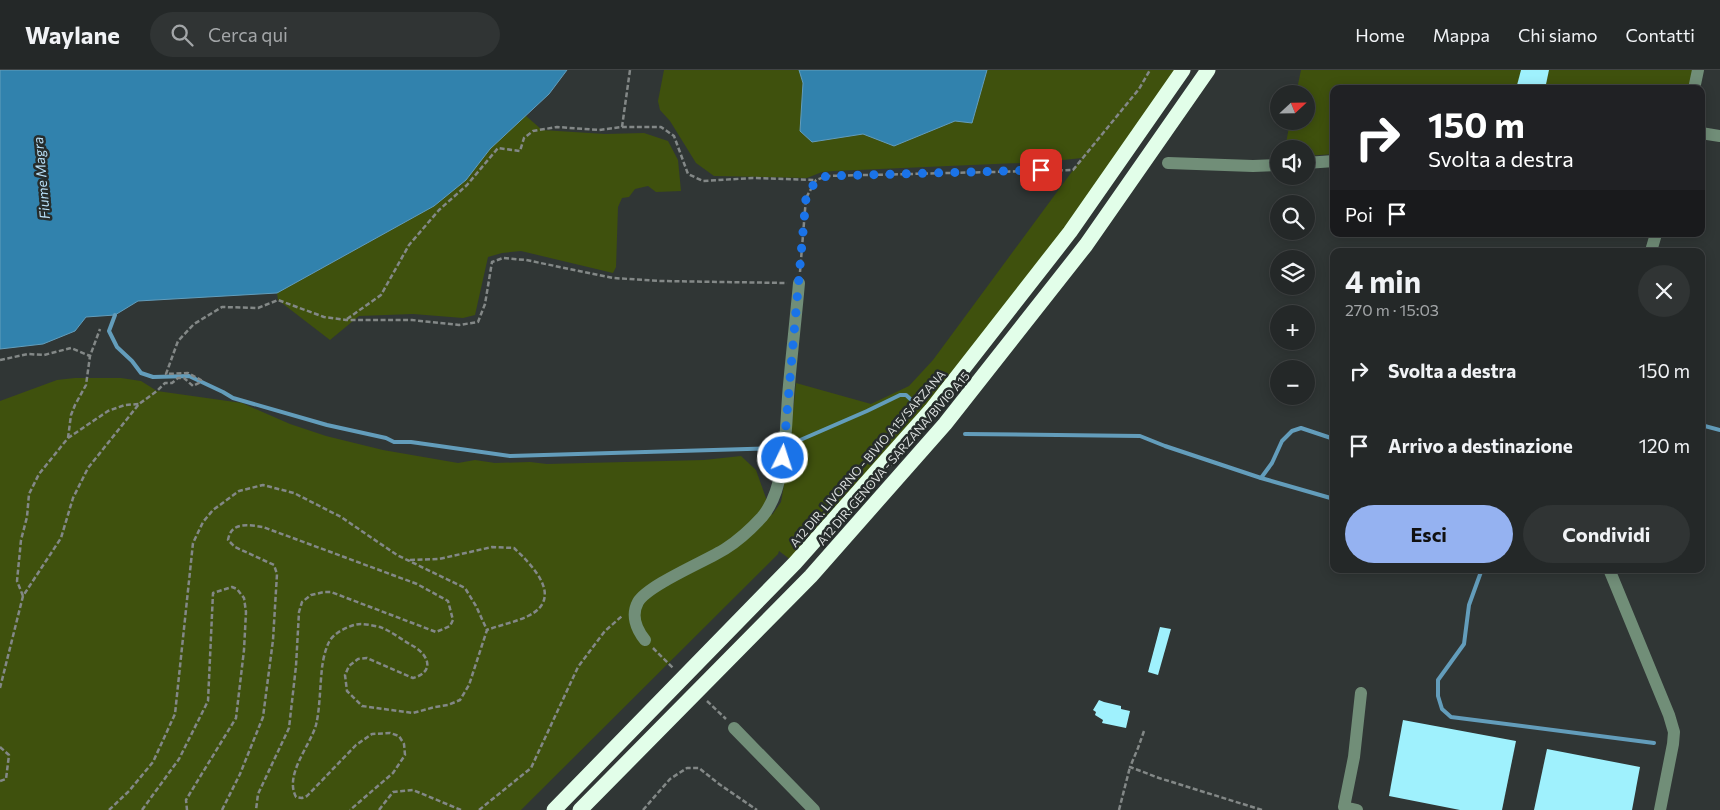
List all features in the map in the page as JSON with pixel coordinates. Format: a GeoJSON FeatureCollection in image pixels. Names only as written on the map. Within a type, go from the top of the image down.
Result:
{"type":"FeatureCollection","features":[{"type":"Feature","properties":{"kind":"highway","name":"A12 DIR. LIVORNO - BIVIO A15/SARZANA"},"geometry":{"type":"LineString","coordinates":[[554,810],[795,563],[931,410],[1070,232],[1183,70]]}},
{"type":"Feature","properties":{"kind":"highway","name":"A12 DIR. GENOVA - SARZANA/BIVIO A15"},"geometry":{"type":"LineString","coordinates":[[580,810],[811,576],[945,424],[1086,245],[1208,70]]}},
{"type":"Feature","properties":{"kind":"street"},"geometry":{"type":"LineString","coordinates":[[1695,85],[1698,70]]}},
{"type":"Feature","properties":{"kind":"street"},"geometry":{"type":"LineString","coordinates":[[1705,134],[1720,136]]}},
{"type":"Feature","properties":{"kind":"street"},"geometry":{"type":"LineString","coordinates":[[1315,162],[1330,161]]}},
{"type":"Feature","properties":{"kind":"street"},"geometry":{"type":"LineString","coordinates":[[1168,163],[1253,166],[1270,165]]}},
{"type":"Feature","properties":{"kind":"street"},"geometry":{"type":"LineString","coordinates":[[645,640],[636,630],[635,614],[638,601],[651,589],[726,549],[751,529],[766,512],[776,492],[783,458],[799,283]]}},
{"type":"Feature","properties":{"kind":"street"},"geometry":{"type":"LineString","coordinates":[[1611,573],[1669,715],[1674,732],[1660,810]]}},
{"type":"Feature","properties":{"kind":"street"},"geometry":{"type":"LineString","coordinates":[[1357,810],[1344,807],[1354,757],[1361,693]]}},
{"type":"Feature","properties":{"kind":"street"},"geometry":{"type":"LineString","coordinates":[[734,728],[814,810]]}},
{"type":"Feature","properties":{"kind":"path"},"geometry":{"type":"LineString","coordinates":[[622,127],[630,70]]}},
{"type":"Feature","properties":{"kind":"path"},"geometry":{"type":"LineString","coordinates":[[346,320],[381,295],[409,245],[439,210],[467,185],[498,148],[520,151],[524,138],[533,131],[557,127],[599,130],[622,127],[660,127],[674,136],[688,174],[703,181],[753,178],[816,180],[827,176],[1073,170],[1138,89],[1150,70]]}},
{"type":"Feature","properties":{"kind":"path"},"geometry":{"type":"LineString","coordinates":[[0,688],[23,596],[61,538],[73,498],[88,468],[139,404],[157,391],[164,383],[172,383],[178,378],[184,378],[193,386],[201,382],[201,380],[188,373],[166,374],[178,341],[194,324],[222,307],[258,308],[278,300],[324,316],[346,320],[412,320],[459,325],[478,322],[486,304],[492,262],[503,258],[526,260],[613,278],[660,281],[799,283],[806,198],[816,180]]}},
{"type":"Feature","properties":{"kind":"path"},"geometry":{"type":"LineString","coordinates":[[68,438],[71,415],[74,405],[86,385],[90,356],[100,329]]}},
{"type":"Feature","properties":{"kind":"path"},"geometry":{"type":"LineString","coordinates":[[0,360],[28,354],[44,355],[71,348],[90,356]]}},
{"type":"Feature","properties":{"kind":"path"},"geometry":{"type":"LineString","coordinates":[[23,596],[17,580],[21,540],[27,517],[29,494],[39,474],[68,438],[108,411],[125,405],[139,404]]}},
{"type":"Feature","properties":{"kind":"path"},"geometry":{"type":"LineString","coordinates":[[109,810],[129,791],[153,762],[175,714],[193,543],[203,522],[213,510],[239,491],[263,486],[294,493],[341,517],[397,555],[465,588],[487,630],[468,685],[460,700],[413,714],[362,706],[347,691],[344,675],[349,666],[358,659],[367,658],[413,678],[426,671],[428,667],[425,657],[417,648],[380,627],[361,624],[343,629],[329,640],[322,666],[316,726],[303,751],[292,783],[296,796],[302,798],[307,796],[356,745],[372,734],[396,734],[402,740],[405,749],[405,755],[393,773],[350,810]]}},
{"type":"Feature","properties":{"kind":"path"},"geometry":{"type":"LineString","coordinates":[[222,810],[240,774],[263,717],[273,640],[277,574],[274,565],[235,546],[228,540],[229,534],[234,528],[246,524],[263,528],[417,584],[448,601],[453,620],[450,626],[436,632],[332,592],[311,595],[302,602],[299,612],[296,666],[289,728],[258,794],[256,810]]}},
{"type":"Feature","properties":{"kind":"path"},"geometry":{"type":"LineString","coordinates":[[408,560],[440,559],[492,547],[514,548],[539,575],[544,586],[546,600],[542,606],[529,616],[487,630]]}},
{"type":"Feature","properties":{"kind":"path"},"geometry":{"type":"LineString","coordinates":[[142,810],[179,759],[208,702],[213,593],[232,587],[237,589],[244,598],[246,612],[244,650],[236,718],[190,792],[186,800],[187,810]]}},
{"type":"Feature","properties":{"kind":"path"},"geometry":{"type":"LineString","coordinates":[[479,810],[531,768],[578,667],[605,631],[638,601]]}},
{"type":"Feature","properties":{"kind":"path"},"geometry":{"type":"LineString","coordinates":[[1119,810],[1130,767],[1144,730]]}},
{"type":"Feature","properties":{"kind":"path"},"geometry":{"type":"LineString","coordinates":[[0,746],[8,756],[6,779],[0,781]]}},
{"type":"Feature","properties":{"kind":"path"},"geometry":{"type":"LineString","coordinates":[[1130,767],[1262,810]]}},
{"type":"Feature","properties":{"kind":"path"},"geometry":{"type":"LineString","coordinates":[[643,810],[670,778],[688,768],[699,768],[757,810]]}},
{"type":"Feature","properties":{"kind":"path"},"geometry":{"type":"LineString","coordinates":[[379,810],[393,792],[413,790],[461,810]]}},
{"type":"Feature","properties":{"kind":"green space"},"geometry":{"type":"Polygon","coordinates":[[[664,70],[799,70],[803,83],[800,131],[812,142],[863,134],[894,146],[955,121],[980,94],[987,70],[1183,70],[1070,232],[795,563],[779,551],[521,810],[0,810],[0,401],[57,380],[121,378],[141,381],[157,391],[242,403],[290,424],[326,436],[383,450],[458,463],[475,460],[495,463],[530,462],[547,464],[704,460],[741,456],[756,470],[772,515],[781,502],[788,463],[796,383],[871,404],[909,386],[933,360],[1082,158],[1044,162],[834,171],[822,172],[807,178],[714,176],[696,163],[670,121],[660,110],[658,101],[664,70]]]}},
{"type":"Feature","properties":{"kind":"green space"},"geometry":{"type":"Polygon","coordinates":[[[1301,70],[1694,70],[1690,85],[1330,85],[1330,154],[1315,155],[1315,140],[1287,140],[1288,130],[1315,130],[1315,85],[1298,85],[1301,70]]]}},
{"type":"Feature","properties":{"kind":"green space"},"geometry":{"type":"Polygon","coordinates":[[[525,115],[542,130],[605,134],[644,133],[668,141],[678,160],[681,191],[656,192],[648,186],[635,189],[629,197],[622,198],[618,207],[616,267],[613,273],[521,251],[502,253],[488,257],[475,315],[463,318],[413,314],[359,316],[330,340],[278,300],[277,293],[434,206],[466,180],[490,149],[525,115]]]}},
{"type":"Feature","properties":{"kind":"water","name":"Fiume Magra"},"geometry":{"type":"Polygon","coordinates":[[[0,70],[567,70],[549,94],[490,149],[466,180],[434,206],[277,293],[138,301],[115,315],[86,317],[75,331],[43,344],[0,349],[0,70]]]}},
{"type":"Feature","properties":{"kind":"water"},"geometry":{"type":"Polygon","coordinates":[[[799,70],[987,70],[972,123],[955,121],[894,146],[863,134],[812,142],[800,131],[803,83],[799,70]]]}},
{"type":"Feature","properties":{"kind":"building"},"geometry":{"type":"Polygon","coordinates":[[[1521,70],[1549,70],[1546,85],[1517,85],[1521,70]]]}},
{"type":"Feature","properties":{"kind":"building"},"geometry":{"type":"Polygon","coordinates":[[[1160,627],[1171,629],[1158,675],[1148,672],[1160,627]]]}},
{"type":"Feature","properties":{"kind":"building"},"geometry":{"type":"Polygon","coordinates":[[[1099,700],[1121,706],[1121,709],[1130,711],[1126,728],[1102,723],[1103,720],[1095,715],[1096,712],[1093,710],[1099,700]]]}},
{"type":"Feature","properties":{"kind":"building"},"geometry":{"type":"Polygon","coordinates":[[[1403,720],[1516,741],[1502,810],[1460,810],[1389,796],[1403,720]]]}},
{"type":"Feature","properties":{"kind":"building"},"geometry":{"type":"Polygon","coordinates":[[[1547,749],[1640,767],[1632,810],[1534,810],[1547,749]]]}},
{"type":"Feature","properties":{"kind":"waterway"},"geometry":{"type":"LineString","coordinates":[[115,315],[109,331],[117,347],[132,361],[141,373],[153,377],[189,376],[233,398],[327,425],[386,438],[394,442],[411,442],[510,456],[777,448]]}},
{"type":"Feature","properties":{"kind":"waterway"},"geometry":{"type":"LineString","coordinates":[[791,444],[900,395],[906,395],[919,407]]}},
{"type":"Feature","properties":{"kind":"waterway"},"geometry":{"type":"LineString","coordinates":[[1705,426],[1720,430]]}},
{"type":"Feature","properties":{"kind":"waterway"},"geometry":{"type":"LineString","coordinates":[[965,434],[1140,436],[1261,478],[1272,463],[1282,441],[1292,431],[1301,428],[1330,438]]}},
{"type":"Feature","properties":{"kind":"waterway"},"geometry":{"type":"LineString","coordinates":[[1261,478],[1330,498]]}},
{"type":"Feature","properties":{"kind":"waterway"},"geometry":{"type":"LineString","coordinates":[[1481,573],[1469,605],[1464,644],[1438,680],[1438,696],[1442,709],[1451,717],[1654,743]]}},
{"type":"Feature","properties":{"kind":"route"},"geometry":{"type":"LineString","coordinates":[[783,458],[806,198],[816,180],[827,176],[1041,170]]}}]}
